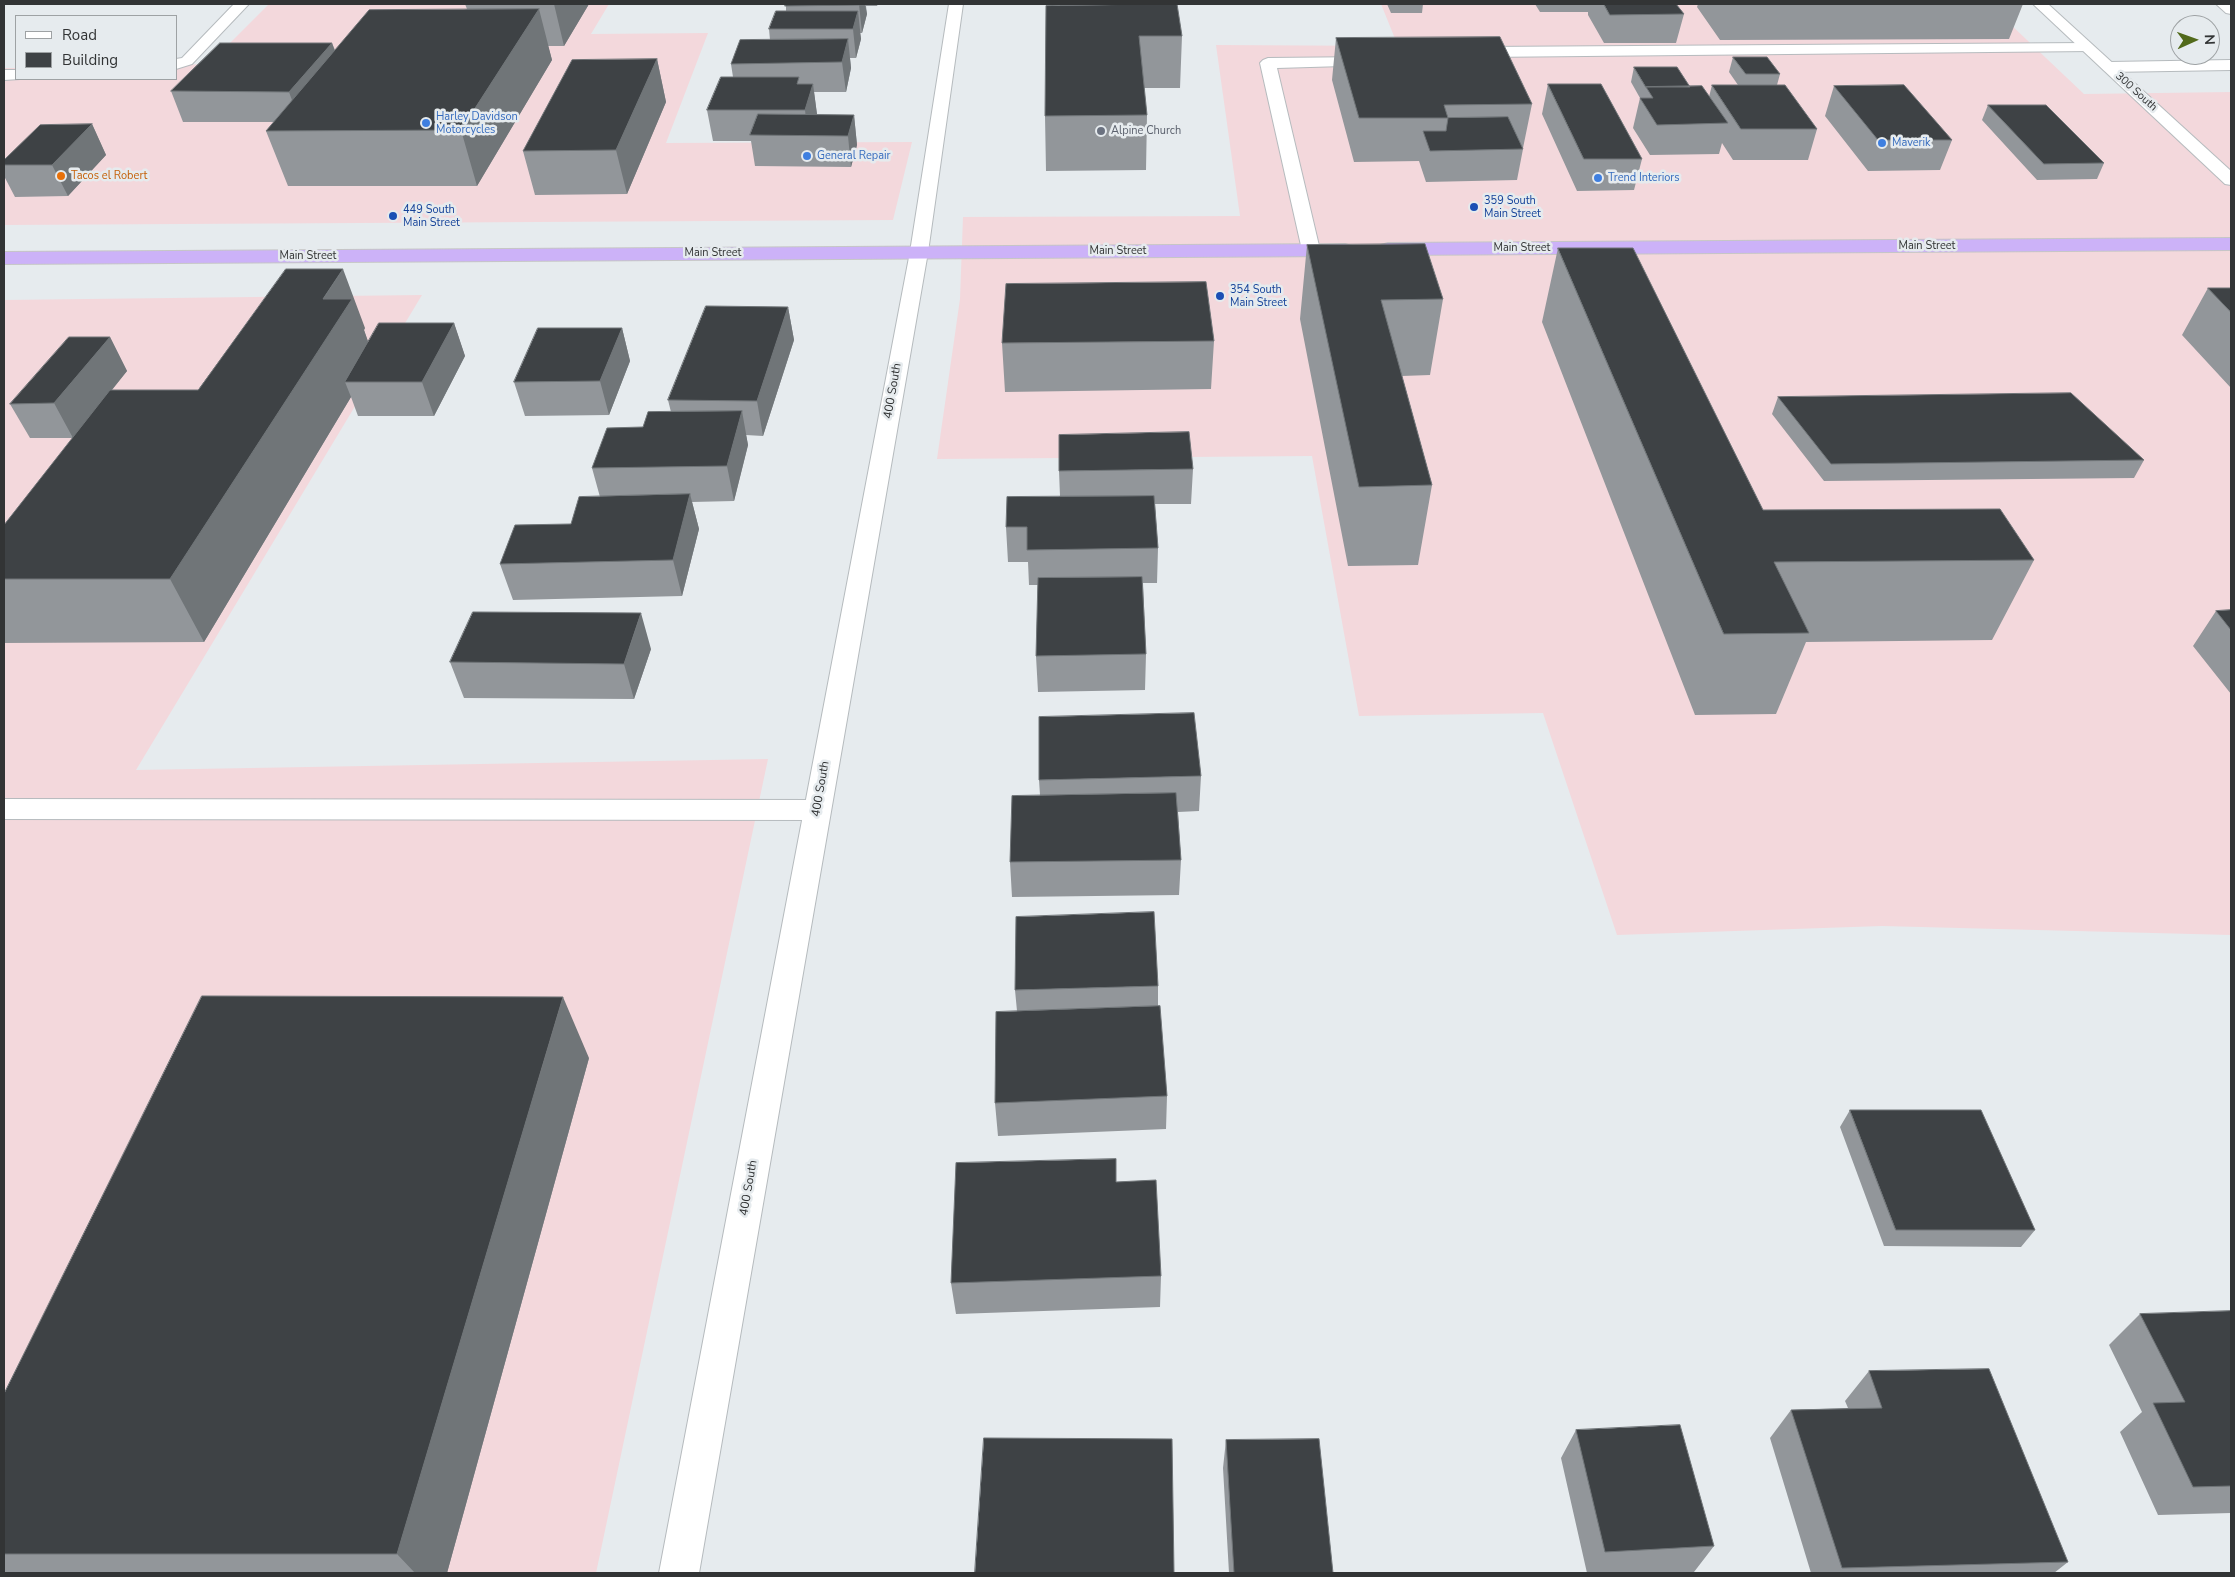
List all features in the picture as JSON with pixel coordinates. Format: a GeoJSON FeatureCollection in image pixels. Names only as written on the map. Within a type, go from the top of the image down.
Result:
{"type":"FeatureCollection","features":[{"type":"Feature","properties":{"kind":"highway","name":"Main Street"},"geometry":{"type":"LineString","coordinates":[[4,258],[2231,244]]}},
{"type":"Feature","properties":{"kind":"street"},"geometry":{"type":"LineString","coordinates":[[178,63],[187,61],[242,4]]}},
{"type":"Feature","properties":{"kind":"street","name":"400 South"},"geometry":{"type":"LineString","coordinates":[[679,1573],[919,252],[956,4]]}},
{"type":"Feature","properties":{"kind":"street","name":"300 South"},"geometry":{"type":"LineString","coordinates":[[2040,4],[2231,180]]}},
{"type":"Feature","properties":{"kind":"street"},"geometry":{"type":"LineString","coordinates":[[2223,4],[2231,10]]}},
{"type":"Feature","properties":{"kind":"street"},"geometry":{"type":"LineString","coordinates":[[1456,56],[1484,52],[2087,48]]}},
{"type":"Feature","properties":{"kind":"street"},"geometry":{"type":"LineString","coordinates":[[1311,250],[1268,63],[1391,62]]}},
{"type":"Feature","properties":{"kind":"street"},"geometry":{"type":"LineString","coordinates":[[2109,67],[2231,66]]}},
{"type":"Feature","properties":{"kind":"street"},"geometry":{"type":"LineString","coordinates":[[4,809],[817,810]]}},
{"type":"Feature","properties":{"kind":"shaded area"},"geometry":{"type":"Polygon","coordinates":[[[269,4],[609,4],[591,34],[708,33],[666,143],[912,142],[893,220],[4,225],[4,68],[15,68],[15,80],[178,80],[178,65],[209,64],[269,4]]]}},
{"type":"Feature","properties":{"kind":"shaded area"},"geometry":{"type":"Polygon","coordinates":[[[1381,4],[1989,4],[2084,94],[2231,92],[2231,935],[1882,926],[1617,935],[1543,713],[1359,716],[1312,456],[937,459],[960,299],[963,217],[1240,216],[1216,45],[1398,46],[1381,4]]]}},
{"type":"Feature","properties":{"kind":"shaded area"},"geometry":{"type":"Polygon","coordinates":[[[422,295],[136,770],[768,759],[596,1573],[4,1573],[4,300],[422,295]]]}},
{"type":"Feature","properties":{"kind":"building"},"geometry":{"type":"Polygon","coordinates":[[[786,4],[859,4],[859,5],[785,6],[786,4]]]}},
{"type":"Feature","properties":{"kind":"building"},"geometry":{"type":"Polygon","coordinates":[[[1177,4],[1182,36],[1139,36],[1147,115],[1045,116],[1046,6],[1177,4]]]}},
{"type":"Feature","properties":{"kind":"building"},"geometry":{"type":"Polygon","coordinates":[[[1604,4],[1676,4],[1684,14],[1610,15],[1604,4]]]}},
{"type":"Feature","properties":{"kind":"building"},"geometry":{"type":"Polygon","coordinates":[[[539,9],[461,130],[266,131],[369,10],[539,9]]]}},
{"type":"Feature","properties":{"kind":"building"},"geometry":{"type":"Polygon","coordinates":[[[776,11],[858,11],[853,29],[769,29],[776,11]]]}},
{"type":"Feature","properties":{"kind":"building"},"geometry":{"type":"Polygon","coordinates":[[[1500,37],[1532,104],[1444,105],[1448,118],[1359,118],[1336,38],[1500,37]]]}},
{"type":"Feature","properties":{"kind":"building"},"geometry":{"type":"Polygon","coordinates":[[[848,39],[842,62],[731,64],[740,40],[848,39]]]}},
{"type":"Feature","properties":{"kind":"building"},"geometry":{"type":"Polygon","coordinates":[[[220,43],[332,43],[289,92],[171,91],[220,43]]]}},
{"type":"Feature","properties":{"kind":"building"},"geometry":{"type":"Polygon","coordinates":[[[1733,57],[1767,57],[1780,74],[1746,74],[1733,57]]]}},
{"type":"Feature","properties":{"kind":"building"},"geometry":{"type":"Polygon","coordinates":[[[657,59],[616,150],[523,151],[572,60],[657,59]]]}},
{"type":"Feature","properties":{"kind":"building"},"geometry":{"type":"Polygon","coordinates":[[[1634,67],[1677,67],[1690,87],[1646,87],[1634,67]]]}},
{"type":"Feature","properties":{"kind":"building"},"geometry":{"type":"Polygon","coordinates":[[[721,77],[799,77],[797,84],[813,84],[805,110],[707,110],[721,77]]]}},
{"type":"Feature","properties":{"kind":"building"},"geometry":{"type":"Polygon","coordinates":[[[1548,84],[1601,84],[1642,159],[1584,159],[1548,84]]]}},
{"type":"Feature","properties":{"kind":"building"},"geometry":{"type":"Polygon","coordinates":[[[1712,85],[1785,85],[1817,129],[1741,129],[1712,85]]]}},
{"type":"Feature","properties":{"kind":"building"},"geometry":{"type":"Polygon","coordinates":[[[1904,85],[1952,140],[1878,140],[1834,86],[1904,85]]]}},
{"type":"Feature","properties":{"kind":"building"},"geometry":{"type":"Polygon","coordinates":[[[1702,86],[1728,123],[1657,125],[1640,98],[1653,98],[1646,87],[1702,86]]]}},
{"type":"Feature","properties":{"kind":"building"},"geometry":{"type":"Polygon","coordinates":[[[1988,105],[2046,105],[2104,163],[2044,164],[1988,105]]]}},
{"type":"Feature","properties":{"kind":"building"},"geometry":{"type":"Polygon","coordinates":[[[758,114],[854,115],[848,136],[750,135],[758,114]]]}},
{"type":"Feature","properties":{"kind":"building"},"geometry":{"type":"Polygon","coordinates":[[[1508,117],[1523,149],[1430,151],[1423,131],[1446,131],[1448,118],[1508,117]]]}},
{"type":"Feature","properties":{"kind":"building"},"geometry":{"type":"Polygon","coordinates":[[[92,124],[52,165],[4,165],[4,160],[40,125],[92,124]]]}},
{"type":"Feature","properties":{"kind":"building"},"geometry":{"type":"Polygon","coordinates":[[[1425,244],[1443,299],[1381,300],[1432,485],[1359,487],[1307,245],[1425,244]]]}},
{"type":"Feature","properties":{"kind":"building"},"geometry":{"type":"Polygon","coordinates":[[[1558,248],[1633,248],[1763,510],[2000,509],[2034,560],[1774,562],[1809,633],[1724,634],[1558,248]]]}},
{"type":"Feature","properties":{"kind":"building"},"geometry":{"type":"Polygon","coordinates":[[[286,269],[343,269],[323,299],[352,299],[170,579],[4,579],[4,525],[110,390],[198,390],[286,269]]]}},
{"type":"Feature","properties":{"kind":"building"},"geometry":{"type":"Polygon","coordinates":[[[1206,282],[1214,341],[1002,343],[1006,284],[1206,282]]]}},
{"type":"Feature","properties":{"kind":"building"},"geometry":{"type":"Polygon","coordinates":[[[2208,288],[2231,288],[2231,312],[2208,288]]]}},
{"type":"Feature","properties":{"kind":"building"},"geometry":{"type":"Polygon","coordinates":[[[706,306],[788,307],[757,401],[668,400],[706,306]]]}},
{"type":"Feature","properties":{"kind":"building"},"geometry":{"type":"Polygon","coordinates":[[[379,323],[454,323],[422,382],[345,382],[379,323]]]}},
{"type":"Feature","properties":{"kind":"building"},"geometry":{"type":"Polygon","coordinates":[[[538,328],[622,328],[600,381],[514,382],[538,328]]]}},
{"type":"Feature","properties":{"kind":"building"},"geometry":{"type":"Polygon","coordinates":[[[69,337],[110,337],[54,403],[10,404],[69,337]]]}},
{"type":"Feature","properties":{"kind":"building"},"geometry":{"type":"Polygon","coordinates":[[[2071,393],[2144,460],[1831,464],[1778,397],[2071,393]]]}},
{"type":"Feature","properties":{"kind":"building"},"geometry":{"type":"Polygon","coordinates":[[[742,411],[727,466],[592,468],[607,428],[643,427],[648,412],[742,411]]]}},
{"type":"Feature","properties":{"kind":"building"},"geometry":{"type":"Polygon","coordinates":[[[1189,432],[1193,469],[1059,471],[1059,435],[1189,432]]]}},
{"type":"Feature","properties":{"kind":"building"},"geometry":{"type":"Polygon","coordinates":[[[690,494],[673,560],[500,564],[515,525],[571,524],[579,497],[690,494]]]}},
{"type":"Feature","properties":{"kind":"building"},"geometry":{"type":"Polygon","coordinates":[[[1154,496],[1158,548],[1027,550],[1027,527],[1006,527],[1007,497],[1154,496]]]}},
{"type":"Feature","properties":{"kind":"building"},"geometry":{"type":"Polygon","coordinates":[[[1142,577],[1146,654],[1036,656],[1038,578],[1142,577]]]}},
{"type":"Feature","properties":{"kind":"building"},"geometry":{"type":"Polygon","coordinates":[[[2231,610],[2231,630],[2216,611],[2231,610]]]}},
{"type":"Feature","properties":{"kind":"building"},"geometry":{"type":"Polygon","coordinates":[[[473,612],[641,613],[624,664],[450,662],[473,612]]]}},
{"type":"Feature","properties":{"kind":"building"},"geometry":{"type":"Polygon","coordinates":[[[1194,713],[1201,776],[1039,780],[1039,717],[1194,713]]]}},
{"type":"Feature","properties":{"kind":"building"},"geometry":{"type":"Polygon","coordinates":[[[1176,793],[1181,860],[1010,862],[1012,796],[1176,793]]]}},
{"type":"Feature","properties":{"kind":"building"},"geometry":{"type":"Polygon","coordinates":[[[1154,912],[1158,986],[1015,990],[1016,917],[1154,912]]]}},
{"type":"Feature","properties":{"kind":"building"},"geometry":{"type":"Polygon","coordinates":[[[202,996],[563,997],[397,1554],[4,1554],[4,1394],[202,996]]]}},
{"type":"Feature","properties":{"kind":"building"},"geometry":{"type":"Polygon","coordinates":[[[1160,1006],[1167,1096],[995,1103],[996,1012],[1160,1006]]]}},
{"type":"Feature","properties":{"kind":"building"},"geometry":{"type":"Polygon","coordinates":[[[1850,1110],[1981,1110],[2035,1230],[1896,1230],[1850,1110]]]}},
{"type":"Feature","properties":{"kind":"building"},"geometry":{"type":"Polygon","coordinates":[[[1116,1159],[1116,1182],[1156,1180],[1161,1276],[951,1283],[956,1163],[1116,1159]]]}},
{"type":"Feature","properties":{"kind":"building"},"geometry":{"type":"Polygon","coordinates":[[[2231,1311],[2231,1486],[2193,1487],[2153,1403],[2185,1402],[2140,1314],[2231,1311]]]}},
{"type":"Feature","properties":{"kind":"building"},"geometry":{"type":"Polygon","coordinates":[[[1989,1369],[2068,1562],[1842,1568],[1791,1410],[1882,1408],[1869,1371],[1989,1369]]]}},
{"type":"Feature","properties":{"kind":"building"},"geometry":{"type":"Polygon","coordinates":[[[1680,1425],[1714,1546],[1605,1552],[1576,1430],[1680,1425]]]}},
{"type":"Feature","properties":{"kind":"building"},"geometry":{"type":"Polygon","coordinates":[[[984,1438],[1172,1439],[1174,1573],[975,1573],[984,1438]]]}},
{"type":"Feature","properties":{"kind":"building"},"geometry":{"type":"Polygon","coordinates":[[[1319,1439],[1333,1573],[1234,1573],[1226,1440],[1319,1439]]]}},
{"type":"Feature","properties":{"kind":"place","name":"Harley Davidson Motorcycles"},"geometry":{"type":"Point","coordinates":[426,123]}},
{"type":"Feature","properties":{"kind":"place","name":"Alpine Church"},"geometry":{"type":"Point","coordinates":[1101,131]}},
{"type":"Feature","properties":{"kind":"place","name":"Maverik"},"geometry":{"type":"Point","coordinates":[1882,143]}},
{"type":"Feature","properties":{"kind":"place","name":"General Repair"},"geometry":{"type":"Point","coordinates":[807,156]}},
{"type":"Feature","properties":{"kind":"place","name":"Tacos el Robert"},"geometry":{"type":"Point","coordinates":[61,176]}},
{"type":"Feature","properties":{"kind":"place","name":"Trend Interiors"},"geometry":{"type":"Point","coordinates":[1598,178]}},
{"type":"Feature","properties":{"kind":"place","name":"359 South Main Street"},"geometry":{"type":"Point","coordinates":[1474,207]}},
{"type":"Feature","properties":{"kind":"place","name":"449 South Main Street"},"geometry":{"type":"Point","coordinates":[393,216]}},
{"type":"Feature","properties":{"kind":"place","name":"354 South Main Street"},"geometry":{"type":"Point","coordinates":[1220,296]}}]}
